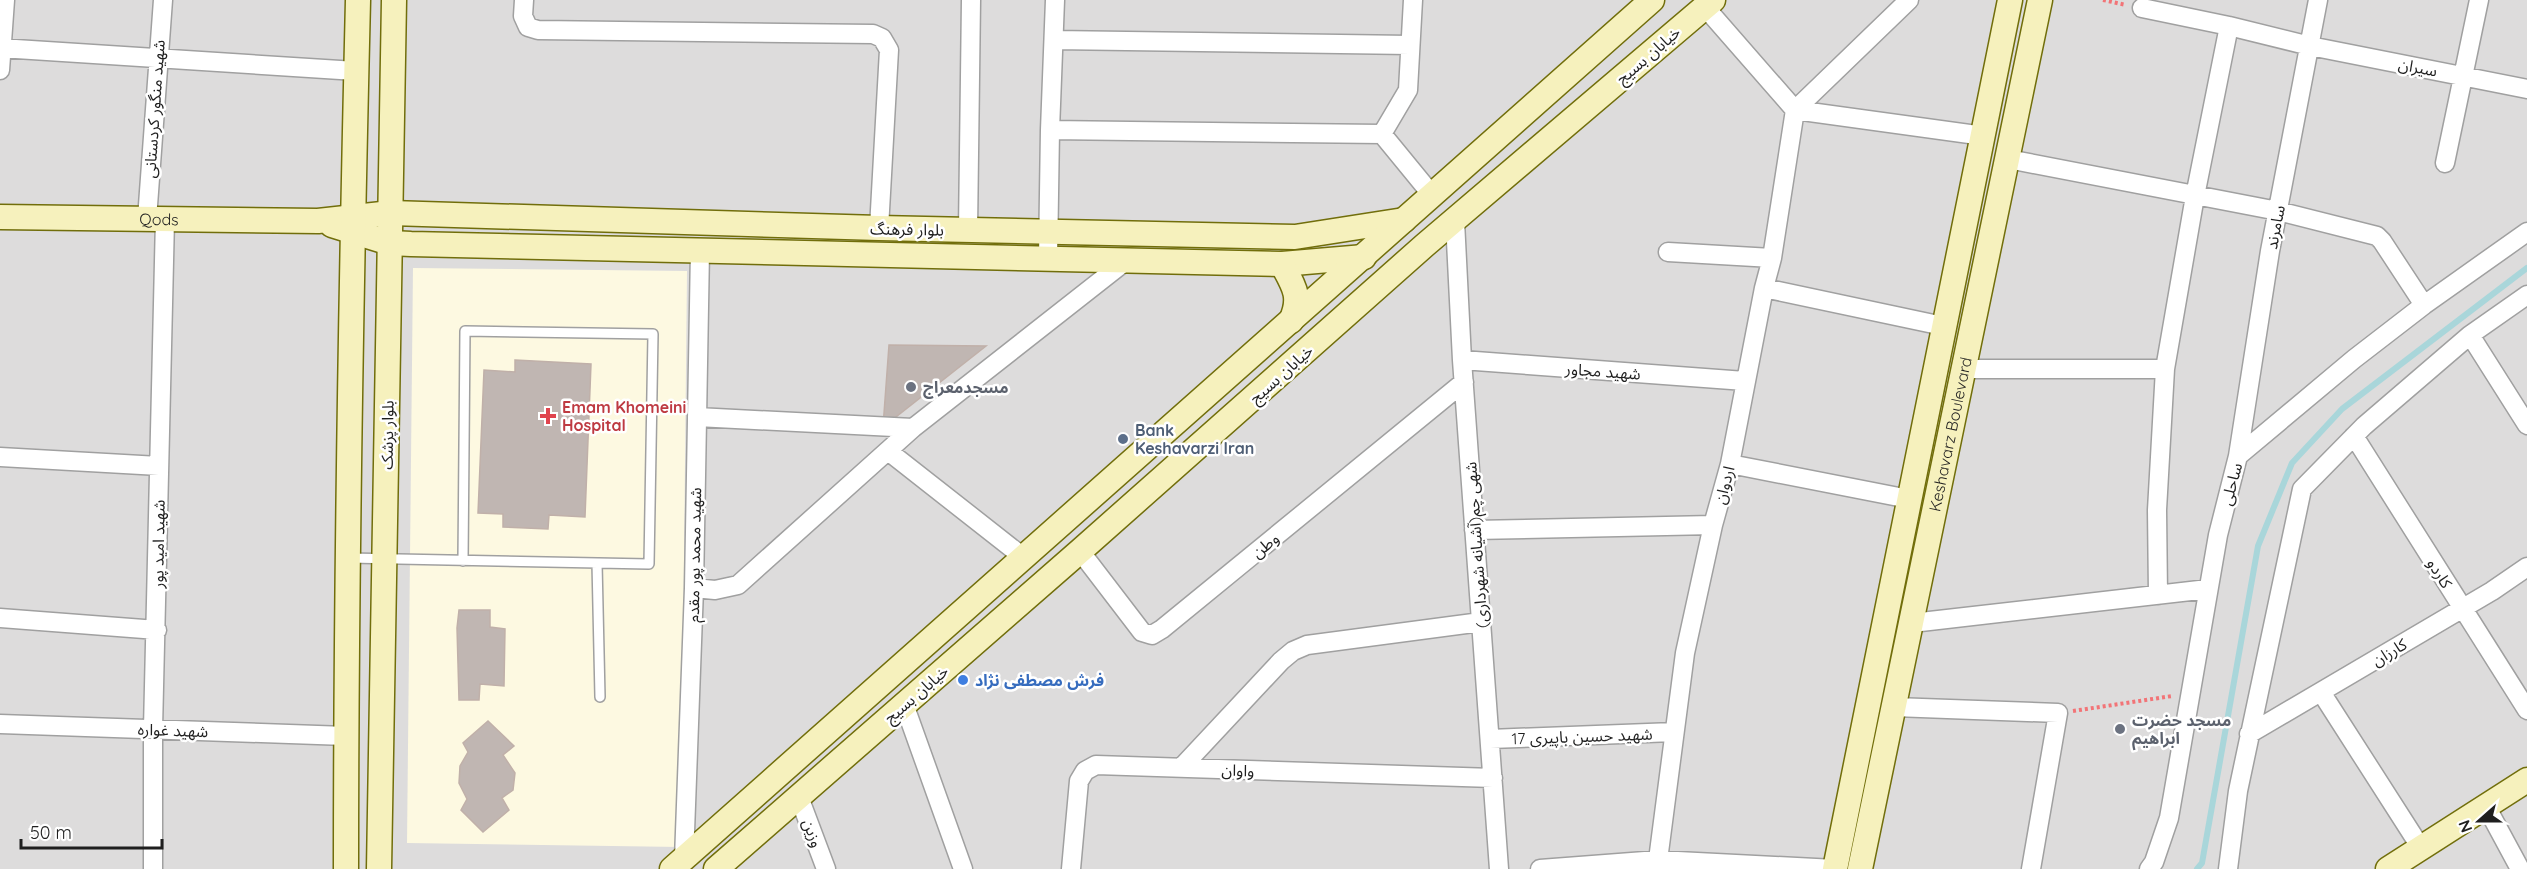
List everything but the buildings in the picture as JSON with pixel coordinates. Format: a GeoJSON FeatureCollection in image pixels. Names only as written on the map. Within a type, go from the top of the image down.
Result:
{"type":"FeatureCollection","features":[{"type":"Feature","properties":{"kind":"main road"},"geometry":{"type":"LineString","coordinates":[[346,869],[347,558],[357,0]]}},
{"type":"Feature","properties":{"kind":"main road","name":"بلوار پزشک"},"geometry":{"type":"LineString","coordinates":[[379,869],[385,559],[400,244],[394,0]]}},
{"type":"Feature","properties":{"kind":"main road","name":"خیابان بسیج"},"geometry":{"type":"LineString","coordinates":[[678,864],[1652,0]]}},
{"type":"Feature","properties":{"kind":"main road","name":"Keshavarz Boulevard"},"geometry":{"type":"LineString","coordinates":[[1835,869],[2010,0]]}},
{"type":"Feature","properties":{"kind":"main road","name":"Keshavarz Boulevard"},"geometry":{"type":"LineString","coordinates":[[1860,869],[2040,0]]}},
{"type":"Feature","properties":{"kind":"main road","name":"خیابان بسیج"},"geometry":{"type":"LineString","coordinates":[[718,868],[1385,281],[1709,4]]}},
{"type":"Feature","properties":{"kind":"main road"},"geometry":{"type":"LineString","coordinates":[[1543,97],[1567,125]]}},
{"type":"Feature","properties":{"kind":"main road","name":"بلوار فرهنگ"},"geometry":{"type":"LineString","coordinates":[[352,225],[400,214],[1295,237],[1404,220]]}},
{"type":"Feature","properties":{"kind":"main road","name":"Qods"},"geometry":{"type":"LineString","coordinates":[[0,218],[318,221],[352,225]]}},
{"type":"Feature","properties":{"kind":"main road","name":"بلوار فرهنگ"},"geometry":{"type":"LineString","coordinates":[[352,225],[400,244],[1288,264],[1363,256]]}},
{"type":"Feature","properties":{"kind":"main road"},"geometry":{"type":"LineString","coordinates":[[1291,321],[1298,306],[1288,264],[1295,237]]}},
{"type":"Feature","properties":{"kind":"main road"},"geometry":{"type":"LineString","coordinates":[[1363,256],[1385,281]]}},
{"type":"Feature","properties":{"kind":"main road"},"geometry":{"type":"LineString","coordinates":[[2388,869],[2527,780]]}},
{"type":"Feature","properties":{"kind":"street"},"geometry":{"type":"LineString","coordinates":[[0,70],[5,0]]}},
{"type":"Feature","properties":{"kind":"street","name":"شهید منگور کردستانی"},"geometry":{"type":"LineString","coordinates":[[156,219],[158,59],[162,0]]}},
{"type":"Feature","properties":{"kind":"street"},"geometry":{"type":"LineString","coordinates":[[524,0],[523,16],[528,27],[538,30],[873,34],[882,38],[889,50],[879,228]]}},
{"type":"Feature","properties":{"kind":"street"},"geometry":{"type":"LineString","coordinates":[[968,230],[971,0]]}},
{"type":"Feature","properties":{"kind":"street"},"geometry":{"type":"LineString","coordinates":[[1048,258],[1055,0]]}},
{"type":"Feature","properties":{"kind":"street"},"geometry":{"type":"LineString","coordinates":[[1382,134],[1408,90],[1413,0]]}},
{"type":"Feature","properties":{"kind":"street"},"geometry":{"type":"LineString","coordinates":[[1795,110],[1909,0]]}},
{"type":"Feature","properties":{"kind":"street","name":"سامرند"},"geometry":{"type":"LineString","coordinates":[[2238,456],[2278,211],[2318,0]]}},
{"type":"Feature","properties":{"kind":"street"},"geometry":{"type":"LineString","coordinates":[[2445,163],[2479,0]]}},
{"type":"Feature","properties":{"kind":"street"},"geometry":{"type":"LineString","coordinates":[[1709,4],[1795,110],[1984,136]]}},
{"type":"Feature","properties":{"kind":"street"},"geometry":{"type":"LineString","coordinates":[[2142,8],[2229,26],[2195,196],[2165,369],[2157,510],[2158,595]]}},
{"type":"Feature","properties":{"kind":"street","name":"سیران"},"geometry":{"type":"LineString","coordinates":[[2229,26],[2310,46],[2527,89]]}},
{"type":"Feature","properties":{"kind":"street"},"geometry":{"type":"LineString","coordinates":[[1054,40],[1410,45]]}},
{"type":"Feature","properties":{"kind":"street"},"geometry":{"type":"LineString","coordinates":[[1,48],[356,71]]}},
{"type":"Feature","properties":{"kind":"street","name":"اردوان"},"geometry":{"type":"LineString","coordinates":[[1658,860],[1684,653],[1713,525],[1730,464],[1745,381],[1772,258],[1795,110]]}},
{"type":"Feature","properties":{"kind":"street"},"geometry":{"type":"LineString","coordinates":[[1050,130],[1382,134],[1432,195]]}},
{"type":"Feature","properties":{"kind":"street"},"geometry":{"type":"LineString","coordinates":[[2008,159],[2278,211],[2377,236],[2424,305]]}},
{"type":"Feature","properties":{"kind":"street","name":"شهید امید پور"},"geometry":{"type":"LineString","coordinates":[[153,869],[153,729],[159,466],[156,219]]}},
{"type":"Feature","properties":{"kind":"street","name":"شهی چم(آشیانه شهرداری)"},"geometry":{"type":"LineString","coordinates":[[1455,221],[1462,360],[1499,869]]}},
{"type":"Feature","properties":{"kind":"street","name":"ساحلی"},"geometry":{"type":"LineString","coordinates":[[2149,869],[2154,862],[2169,818],[2218,535],[2238,456],[2354,359],[2424,305],[2527,232]]}},
{"type":"Feature","properties":{"kind":"street","name":"شهید محمد پور مقدم"},"geometry":{"type":"LineString","coordinates":[[678,864],[694,588],[700,250]]}},
{"type":"Feature","properties":{"kind":"street"},"geometry":{"type":"LineString","coordinates":[[1668,252],[1772,258]]}},
{"type":"Feature","properties":{"kind":"street"},"geometry":{"type":"LineString","coordinates":[[694,588],[715,590],[738,585],[913,428],[1127,260]]}},
{"type":"Feature","properties":{"kind":"street"},"geometry":{"type":"LineString","coordinates":[[1764,288],[1943,326]]}},
{"type":"Feature","properties":{"kind":"street"},"geometry":{"type":"LineString","coordinates":[[2228,869],[2238,791],[2249,734],[2302,489],[2354,436],[2470,335],[2527,295]]}},
{"type":"Feature","properties":{"kind":"street"},"geometry":{"type":"LineString","coordinates":[[2470,335],[2527,425]]}},
{"type":"Feature","properties":{"kind":"street","name":"شهید مجاور"},"geometry":{"type":"LineString","coordinates":[[1462,360],[1745,381]]}},
{"type":"Feature","properties":{"kind":"street"},"geometry":{"type":"LineString","coordinates":[[1964,369],[2165,369]]}},
{"type":"Feature","properties":{"kind":"street","name":"وطن"},"geometry":{"type":"LineString","coordinates":[[1080,551],[1142,633],[1152,635],[1464,382]]}},
{"type":"Feature","properties":{"kind":"street"},"geometry":{"type":"LineString","coordinates":[[697,417],[913,428]]}},
{"type":"Feature","properties":{"kind":"street","name":"کاردو"},"geometry":{"type":"LineString","coordinates":[[2354,436],[2527,710]]}},
{"type":"Feature","properties":{"kind":"street"},"geometry":{"type":"LineString","coordinates":[[888,452],[1023,557]]}},
{"type":"Feature","properties":{"kind":"street"},"geometry":{"type":"LineString","coordinates":[[0,457],[159,466]]}},
{"type":"Feature","properties":{"kind":"street"},"geometry":{"type":"LineString","coordinates":[[1730,464],[1909,499]]}},
{"type":"Feature","properties":{"kind":"street"},"geometry":{"type":"LineString","coordinates":[[1474,530],[1713,525]]}},
{"type":"Feature","properties":{"kind":"street","name":"کارزان"},"geometry":{"type":"LineString","coordinates":[[2249,734],[2462,609],[2527,567]]}},
{"type":"Feature","properties":{"kind":"street"},"geometry":{"type":"LineString","coordinates":[[1912,623],[2208,589]]}},
{"type":"Feature","properties":{"kind":"street"},"geometry":{"type":"LineString","coordinates":[[0,618],[157,630]]}},
{"type":"Feature","properties":{"kind":"street"},"geometry":{"type":"LineString","coordinates":[[1181,768],[1293,651],[1307,645],[1481,622]]}},
{"type":"Feature","properties":{"kind":"street"},"geometry":{"type":"LineString","coordinates":[[2321,692],[2421,848]]}},
{"type":"Feature","properties":{"kind":"street"},"geometry":{"type":"LineString","coordinates":[[904,704],[963,869]]}},
{"type":"Feature","properties":{"kind":"street"},"geometry":{"type":"LineString","coordinates":[[1894,707],[2058,713],[2031,869]]}},
{"type":"Feature","properties":{"kind":"street","name":"شهید غواره"},"geometry":{"type":"LineString","coordinates":[[0,724],[346,736]]}},
{"type":"Feature","properties":{"kind":"street","name":"شهید حسین باپیری 17"},"geometry":{"type":"LineString","coordinates":[[1490,739],[1674,732]]}},
{"type":"Feature","properties":{"kind":"street","name":"واوان"},"geometry":{"type":"LineString","coordinates":[[1071,869],[1079,781],[1085,771],[1096,765],[1492,778]]}},
{"type":"Feature","properties":{"kind":"street","name":"وزین"},"geometry":{"type":"LineString","coordinates":[[799,797],[826,869]]}},
{"type":"Feature","properties":{"kind":"street"},"geometry":{"type":"LineString","coordinates":[[2486,806],[2520,869]]}},
{"type":"Feature","properties":{"kind":"street"},"geometry":{"type":"LineString","coordinates":[[1540,869],[1658,860],[1835,869]]}},
{"type":"Feature","properties":{"kind":"lane"},"geometry":{"type":"LineString","coordinates":[[347,558],[462,561],[650,564],[653,334],[465,331],[462,561]]}},
{"type":"Feature","properties":{"kind":"lane"},"geometry":{"type":"LineString","coordinates":[[597,563],[600,697]]}},
{"type":"Feature","properties":{"kind":"path"},"geometry":{"type":"LineString","coordinates":[[2103,0],[2142,8]]}},
{"type":"Feature","properties":{"kind":"path"},"geometry":{"type":"LineString","coordinates":[[2058,713],[2191,693]]}},
{"type":"Feature","properties":{"kind":"shaded area"},"geometry":{"type":"Polygon","coordinates":[[[0,0],[2527,0],[2527,869],[0,869],[0,0]]]}},
{"type":"Feature","properties":{"kind":"shaded area","name":"Emam Khomeini Hospital"},"geometry":{"type":"Polygon","coordinates":[[[413,268],[687,271],[681,847],[407,843],[413,268]]]}},
{"type":"Feature","properties":{"kind":"waterway"},"geometry":{"type":"LineString","coordinates":[[2197,869],[2202,863],[2258,546],[2292,463],[2342,409],[2527,268]]}},
{"type":"Feature","properties":{"kind":"place","name":"مسجدمعراج"},"geometry":{"type":"Point","coordinates":[911,387]}},
{"type":"Feature","properties":{"kind":"place","name":"Emam Khomeini Hospital"},"geometry":{"type":"Point","coordinates":[548,416]}},
{"type":"Feature","properties":{"kind":"place","name":"Bank Keshavarzi Iran"},"geometry":{"type":"Point","coordinates":[1123,439]}},
{"type":"Feature","properties":{"kind":"place","name":"فرش مصطفی نژاد"},"geometry":{"type":"Point","coordinates":[963,680]}},
{"type":"Feature","properties":{"kind":"place","name":"مسجد حضرت ابراهیم"},"geometry":{"type":"Point","coordinates":[2120,729]}}]}
